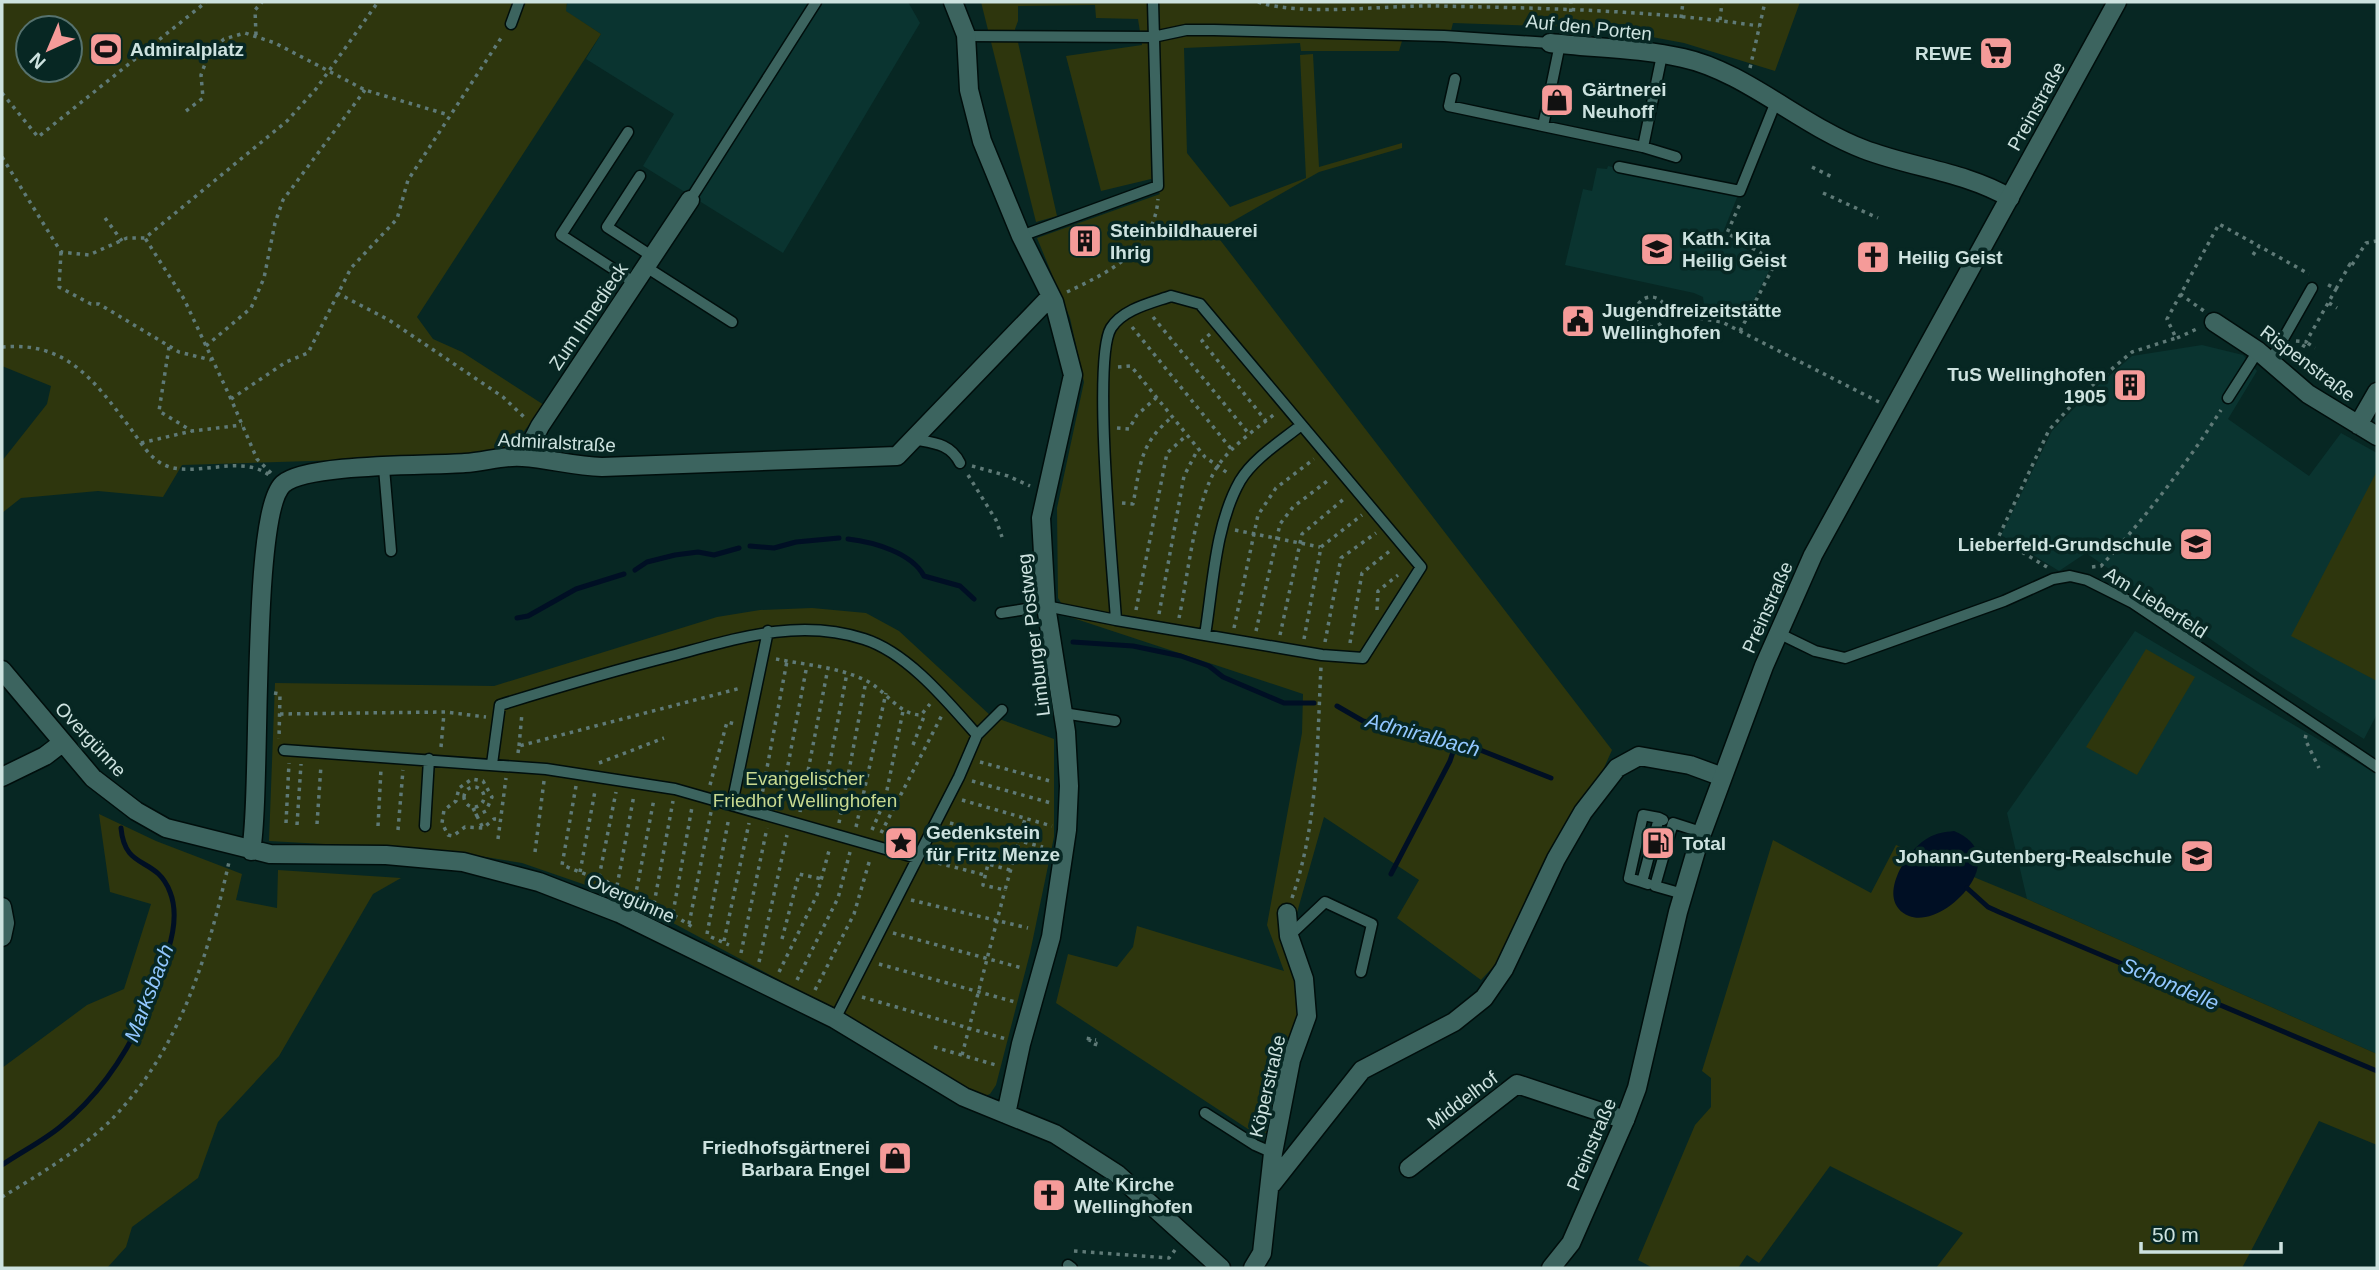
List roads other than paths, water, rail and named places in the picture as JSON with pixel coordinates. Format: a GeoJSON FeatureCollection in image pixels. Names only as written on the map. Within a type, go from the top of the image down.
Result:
{"type":"FeatureCollection","features":[{"type":"Feature","properties":{"kind":"street","name":"Limburger Postweg"},"geometry":{"type":"LineString","coordinates":[[953,2],[966,36],[968,90],[982,141],[1021,236],[1052,299],[1073,375],[1041,518],[1046,606],[1063,713],[1069,786],[1067,830],[1051,937],[1021,1044],[1006,1114]]}},
{"type":"Feature","properties":{"kind":"street","name":"Preinstraße"},"geometry":{"type":"LineString","coordinates":[[1551,1268],[1571,1243],[1625,1120],[1646,1055],[1683,894],[1702,832],[1720,776],[1778,633],[1814,555],[2118,2]]}},
{"type":"Feature","properties":{"kind":"street","name":"Auf den Porten"},"geometry":{"type":"LineString","coordinates":[[1555,44],[1684,58],[1746,85],[1812,126],[1865,150],[1959,174],[2010,198]]}},
{"type":"Feature","properties":{"kind":"street","name":"Zum Ihnedieck"},"geometry":{"type":"LineString","coordinates":[[524,457],[540,426],[690,200]]}},
{"type":"Feature","properties":{"kind":"street","name":"Admiralstraße"},"geometry":{"type":"LineString","coordinates":[[251,851],[256,812],[260,621],[272,502],[282,485],[299,475],[524,457],[573,467],[602,467],[897,456],[1052,299]]}},
{"type":"Feature","properties":{"kind":"street","name":"Rispenstraße"},"geometry":{"type":"LineString","coordinates":[[2214,322],[2264,356],[2308,394],[2377,436]]}},
{"type":"Feature","properties":{"kind":"street"},"geometry":{"type":"LineString","coordinates":[[2358,425],[2377,392]]}},
{"type":"Feature","properties":{"kind":"street","name":"Overgünne"},"geometry":{"type":"LineString","coordinates":[[2,670],[93,778],[136,811],[166,828],[271,854],[386,855],[463,862],[539,882],[619,913],[835,1018],[964,1097],[1055,1134],[1101,1162],[1149,1201],[1209,1265]]}},
{"type":"Feature","properties":{"kind":"street"},"geometry":{"type":"LineString","coordinates":[[2,777],[44,756],[62,743]]}},
{"type":"Feature","properties":{"kind":"street"},"geometry":{"type":"LineString","coordinates":[[1272,1184],[1362,1070],[1454,1022],[1484,998],[1504,969],[1556,859],[1583,812],[1617,768],[1639,756],[1690,765],[1720,776]]}},
{"type":"Feature","properties":{"kind":"street"},"geometry":{"type":"LineString","coordinates":[[2,907],[5,923],[2,937]]}},
{"type":"Feature","properties":{"kind":"street","name":"Köperstraße"},"geometry":{"type":"LineString","coordinates":[[1254,1268],[1262,1253],[1272,1184],[1273,1153],[1291,1060],[1307,1016],[1304,979],[1289,936],[1287,913]]}},
{"type":"Feature","properties":{"kind":"street","name":"Middelhof"},"geometry":{"type":"LineString","coordinates":[[1409,1168],[1517,1084],[1625,1120]]}},
{"type":"Feature","properties":{"kind":"lane"},"geometry":{"type":"LineString","coordinates":[[511,24],[519,2]]}},
{"type":"Feature","properties":{"kind":"lane"},"geometry":{"type":"LineString","coordinates":[[690,200],[816,2]]}},
{"type":"Feature","properties":{"kind":"lane"},"geometry":{"type":"LineString","coordinates":[[1021,236],[1158,186],[1153,2]]}},
{"type":"Feature","properties":{"kind":"lane","name":"Auf den Porten"},"geometry":{"type":"LineString","coordinates":[[966,36],[1153,37],[1186,30],[1227,30],[1444,36],[1555,44]]}},
{"type":"Feature","properties":{"kind":"lane"},"geometry":{"type":"LineString","coordinates":[[1543,126],[1555,44]]}},
{"type":"Feature","properties":{"kind":"lane"},"geometry":{"type":"LineString","coordinates":[[1643,147],[1662,55]]}},
{"type":"Feature","properties":{"kind":"lane"},"geometry":{"type":"LineString","coordinates":[[1455,79],[1449,106],[1643,147],[1676,157]]}},
{"type":"Feature","properties":{"kind":"lane"},"geometry":{"type":"LineString","coordinates":[[1619,167],[1741,191],[1746,184],[1775,104]]}},
{"type":"Feature","properties":{"kind":"lane"},"geometry":{"type":"LineString","coordinates":[[628,132],[561,235],[635,283]]}},
{"type":"Feature","properties":{"kind":"lane"},"geometry":{"type":"LineString","coordinates":[[640,176],[607,227],[733,322]]}},
{"type":"Feature","properties":{"kind":"lane"},"geometry":{"type":"LineString","coordinates":[[2228,398],[2264,356],[2312,288]]}},
{"type":"Feature","properties":{"kind":"lane"},"geometry":{"type":"LineString","coordinates":[[1001,612],[1046,606],[1116,620],[1277,648],[1363,659],[1421,567],[1200,304],[1171,296],[1123,316],[1110,329],[1105,369],[1104,427],[1116,620]]}},
{"type":"Feature","properties":{"kind":"lane"},"geometry":{"type":"LineString","coordinates":[[1205,635],[1223,527],[1240,481],[1258,460],[1300,426]]}},
{"type":"Feature","properties":{"kind":"lane"},"geometry":{"type":"LineString","coordinates":[[913,439],[945,446],[954,453],[960,463]]}},
{"type":"Feature","properties":{"kind":"lane"},"geometry":{"type":"LineString","coordinates":[[384,468],[391,551]]}},
{"type":"Feature","properties":{"kind":"lane","name":"Am Lieberfeld"},"geometry":{"type":"LineString","coordinates":[[1778,633],[1815,651],[1845,658],[1942,625],[2053,579],[2070,576],[2087,580],[2133,604],[2377,767]]}},
{"type":"Feature","properties":{"kind":"lane"},"geometry":{"type":"LineString","coordinates":[[492,764],[500,705],[614,670],[768,631],[820,629],[865,639],[891,653],[938,695],[976,735]]}},
{"type":"Feature","properties":{"kind":"lane"},"geometry":{"type":"LineString","coordinates":[[732,804],[768,631]]}},
{"type":"Feature","properties":{"kind":"lane"},"geometry":{"type":"LineString","coordinates":[[835,1018],[950,797],[976,735],[1002,710]]}},
{"type":"Feature","properties":{"kind":"lane"},"geometry":{"type":"LineString","coordinates":[[1063,713],[1115,721]]}},
{"type":"Feature","properties":{"kind":"lane"},"geometry":{"type":"LineString","coordinates":[[287,750],[492,764],[618,779],[710,798],[917,858]]}},
{"type":"Feature","properties":{"kind":"lane"},"geometry":{"type":"LineString","coordinates":[[425,826],[434,760]]}},
{"type":"Feature","properties":{"kind":"lane"},"geometry":{"type":"LineString","coordinates":[[1683,894],[1629,878],[1643,815],[1702,832]]}},
{"type":"Feature","properties":{"kind":"lane"},"geometry":{"type":"LineString","coordinates":[[1642,882],[1659,818]]}},
{"type":"Feature","properties":{"kind":"lane"},"geometry":{"type":"LineString","coordinates":[[1655,886],[1672,823]]}},
{"type":"Feature","properties":{"kind":"lane"},"geometry":{"type":"LineString","coordinates":[[1289,936],[1325,902],[1372,924],[1361,972]]}},
{"type":"Feature","properties":{"kind":"lane"},"geometry":{"type":"LineString","coordinates":[[1205,1113],[1255,1146],[1273,1153]]}},
{"type":"Feature","properties":{"kind":"waterway","name":"Admiralbach"},"geometry":{"type":"LineString","coordinates":[[750,546],[774,548],[796,542],[839,538]]}},
{"type":"Feature","properties":{"kind":"waterway","name":"Admiralbach"},"geometry":{"type":"LineString","coordinates":[[848,539],[869,543],[902,555],[924,576],[960,586],[974,599]]}},
{"type":"Feature","properties":{"kind":"waterway","name":"Admiralbach"},"geometry":{"type":"LineString","coordinates":[[635,570],[647,562],[675,555],[698,552],[714,555],[739,548]]}},
{"type":"Feature","properties":{"kind":"waterway","name":"Admiralbach"},"geometry":{"type":"LineString","coordinates":[[517,618],[528,616],[576,589],[624,574]]}},
{"type":"Feature","properties":{"kind":"waterway","name":"Admiralbach"},"geometry":{"type":"LineString","coordinates":[[1073,642],[1133,646],[1181,656],[1209,666],[1223,677],[1284,703],[1314,703]]}},
{"type":"Feature","properties":{"kind":"waterway","name":"Admiralbach"},"geometry":{"type":"LineString","coordinates":[[1337,706],[1363,721],[1465,744],[1551,778]]}},
{"type":"Feature","properties":{"kind":"waterway"},"geometry":{"type":"LineString","coordinates":[[1391,874],[1450,761],[1456,743]]}},
{"type":"Feature","properties":{"kind":"waterway","name":"Marksbach"},"geometry":{"type":"LineString","coordinates":[[2,1165],[53,1132],[94,1094],[134,1036],[164,962],[174,922],[170,892],[157,873],[128,851],[121,828]]}},
{"type":"Feature","properties":{"kind":"waterway","name":"Schondelle"},"geometry":{"type":"LineString","coordinates":[[1967,888],[1988,907],[1999,912],[2377,1071]]}},
{"type":"Feature","properties":{"kind":"place","name":"Admiralplatz"},"geometry":{"type":"Point","coordinates":[106,49]}},
{"type":"Feature","properties":{"kind":"place","name":"REWE"},"geometry":{"type":"Point","coordinates":[1996,53]}},
{"type":"Feature","properties":{"kind":"place","name":"Gärtnerei Neuhoff"},"geometry":{"type":"Point","coordinates":[1557,100]}},
{"type":"Feature","properties":{"kind":"place","name":"Steinbildhauerei Ihrig"},"geometry":{"type":"Point","coordinates":[1085,241]}},
{"type":"Feature","properties":{"kind":"place","name":"Kath. Kita Heilig Geist"},"geometry":{"type":"Point","coordinates":[1657,249]}},
{"type":"Feature","properties":{"kind":"place","name":"Heilig Geist"},"geometry":{"type":"Point","coordinates":[1873,257]}},
{"type":"Feature","properties":{"kind":"place","name":"Jugendfreizeitstätte Wellinghofen"},"geometry":{"type":"Point","coordinates":[1578,321]}},
{"type":"Feature","properties":{"kind":"place","name":"TuS Wellinghofen 1905"},"geometry":{"type":"Point","coordinates":[2130,385]}},
{"type":"Feature","properties":{"kind":"place","name":"Lieberfeld-Grundschule"},"geometry":{"type":"Point","coordinates":[2196,544]}},
{"type":"Feature","properties":{"kind":"place","name":"Gedenkstein für Fritz Menze"},"geometry":{"type":"Point","coordinates":[901,843]}},
{"type":"Feature","properties":{"kind":"place","name":"Total"},"geometry":{"type":"Point","coordinates":[1658,843]}},
{"type":"Feature","properties":{"kind":"place","name":"Johann-Gutenberg-Realschule"},"geometry":{"type":"Point","coordinates":[2197,856]}},
{"type":"Feature","properties":{"kind":"place","name":"Friedhofsgärtnerei Barbara Engel"},"geometry":{"type":"Point","coordinates":[895,1158]}},
{"type":"Feature","properties":{"kind":"place","name":"Alte Kirche Wellinghofen"},"geometry":{"type":"Point","coordinates":[1049,1195]}},
{"type":"Feature","properties":{"kind":"park label","name":"Evangelischer Friedhof Wellinghofen"},"geometry":{"type":"Point","coordinates":[805,789]}}]}
